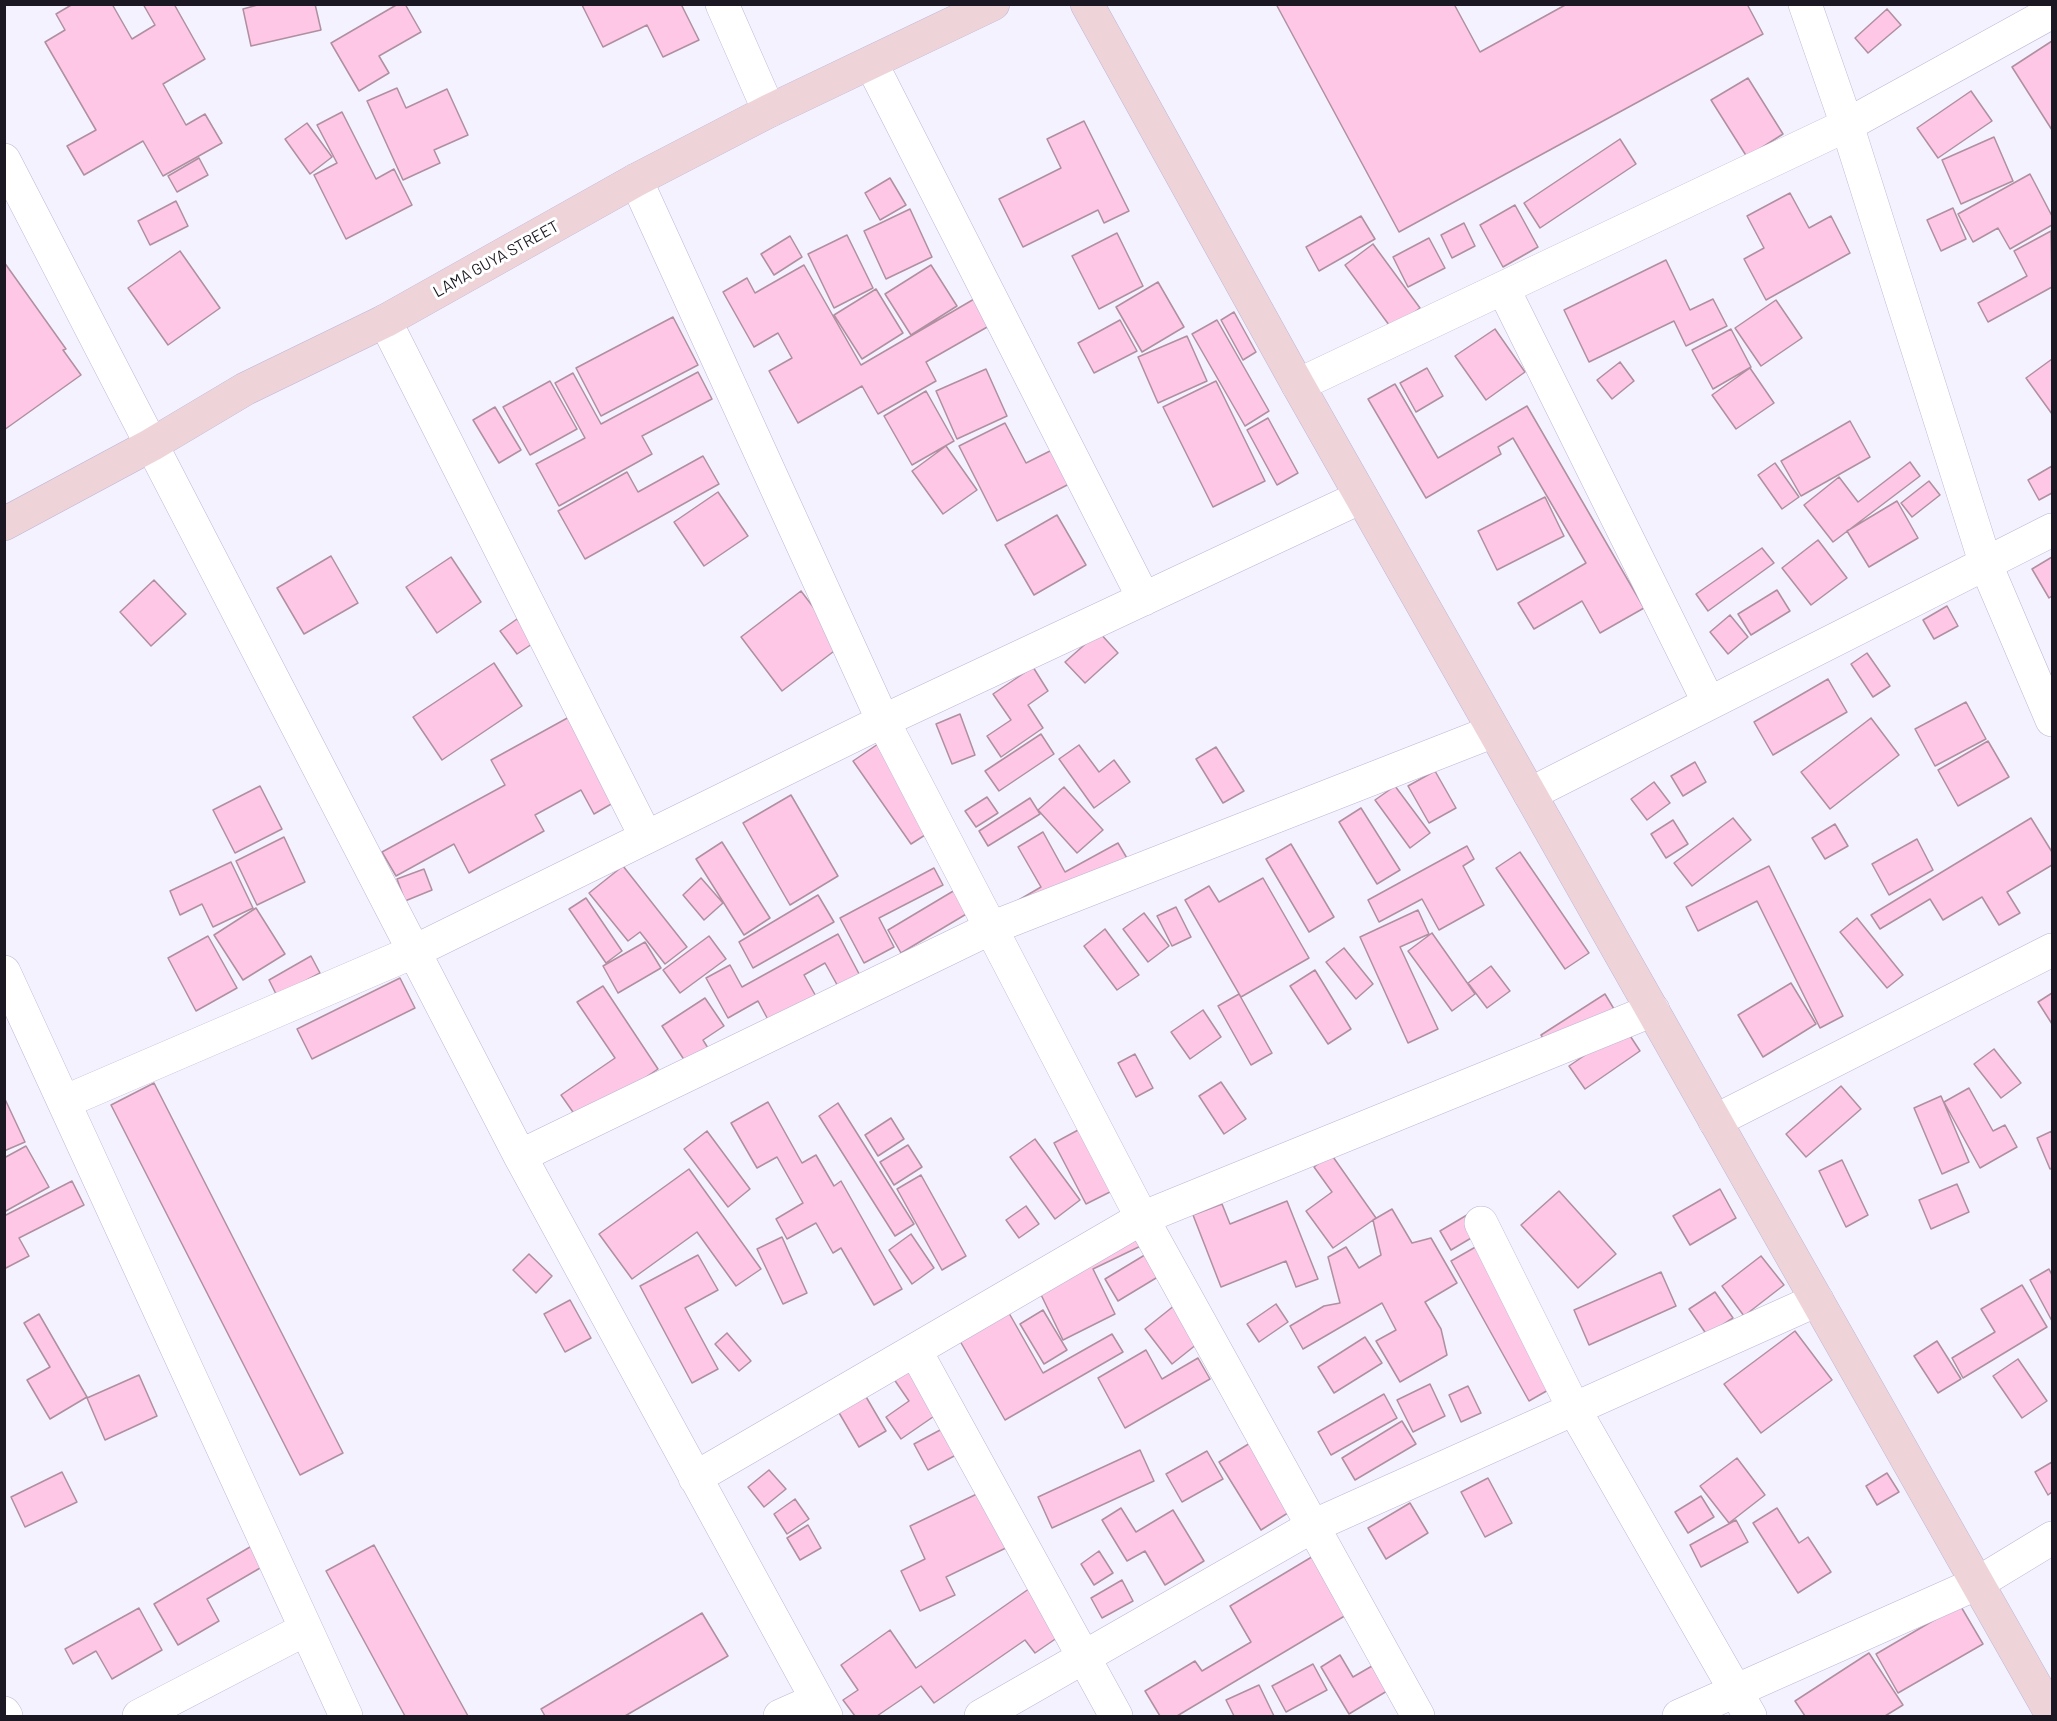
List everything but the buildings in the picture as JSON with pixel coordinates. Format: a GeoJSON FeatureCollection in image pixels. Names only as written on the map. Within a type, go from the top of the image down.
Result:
{"type":"FeatureCollection","features":[{"type":"Feature","properties":{"kind":"street"},"geometry":{"type":"LineString","coordinates":[[722,4],[770,111]]}},
{"type":"Feature","properties":{"kind":"street"},"geometry":{"type":"LineString","coordinates":[[1087,4],[1361,497],[2052,1714]]}},
{"type":"Feature","properties":{"kind":"street"},"geometry":{"type":"LineString","coordinates":[[1805,4],[1847,125],[1986,565],[2052,720]]}},
{"type":"Feature","properties":{"kind":"street","name":"LAMA GUYA STREET"},"geometry":{"type":"LineString","coordinates":[[4,524],[151,445],[245,389],[385,321],[636,180],[770,111],[989,5]]}},
{"type":"Feature","properties":{"kind":"street"},"geometry":{"type":"LineString","coordinates":[[1298,385],[1847,125],[2052,12]]}},
{"type":"Feature","properties":{"kind":"street"},"geometry":{"type":"LineString","coordinates":[[872,63],[1144,598]]}},
{"type":"Feature","properties":{"kind":"street"},"geometry":{"type":"LineString","coordinates":[[4,160],[520,1156],[821,1708],[780,1716]]}},
{"type":"Feature","properties":{"kind":"street"},"geometry":{"type":"LineString","coordinates":[[636,180],[883,721],[1142,1218],[1418,1716]]}},
{"type":"Feature","properties":{"kind":"street"},"geometry":{"type":"LineString","coordinates":[[1503,288],[1709,703]]}},
{"type":"Feature","properties":{"kind":"street"},"geometry":{"type":"LineString","coordinates":[[385,321],[646,837]]}},
{"type":"Feature","properties":{"kind":"street"},"geometry":{"type":"LineString","coordinates":[[64,1102],[413,952],[883,721],[1361,497]]}},
{"type":"Feature","properties":{"kind":"street"},"geometry":{"type":"LineString","coordinates":[[1530,794],[2052,530]]}},
{"type":"Feature","properties":{"kind":"street"},"geometry":{"type":"LineString","coordinates":[[520,1156],[991,928],[1494,731]]}},
{"type":"Feature","properties":{"kind":"street"},"geometry":{"type":"LineString","coordinates":[[1715,1120],[2052,950]]}},
{"type":"Feature","properties":{"kind":"street"},"geometry":{"type":"LineString","coordinates":[[4,972],[346,1716]]}},
{"type":"Feature","properties":{"kind":"street"},"geometry":{"type":"LineString","coordinates":[[695,1478],[1142,1218],[1653,1011]]}},
{"type":"Feature","properties":{"kind":"street"},"geometry":{"type":"LineString","coordinates":[[1481,1223],[1574,1409],[1743,1704]]}},
{"type":"Feature","properties":{"kind":"street"},"geometry":{"type":"LineString","coordinates":[[981,1716],[1313,1526],[1817,1300]]}},
{"type":"Feature","properties":{"kind":"street"},"geometry":{"type":"LineString","coordinates":[[915,1350],[1116,1716]]}},
{"type":"Feature","properties":{"kind":"street"},"geometry":{"type":"LineString","coordinates":[[1679,1716],[1743,1704],[1978,1583],[2052,1538]]}},
{"type":"Feature","properties":{"kind":"street"},"geometry":{"type":"LineString","coordinates":[[139,1716],[306,1629]]}}]}
